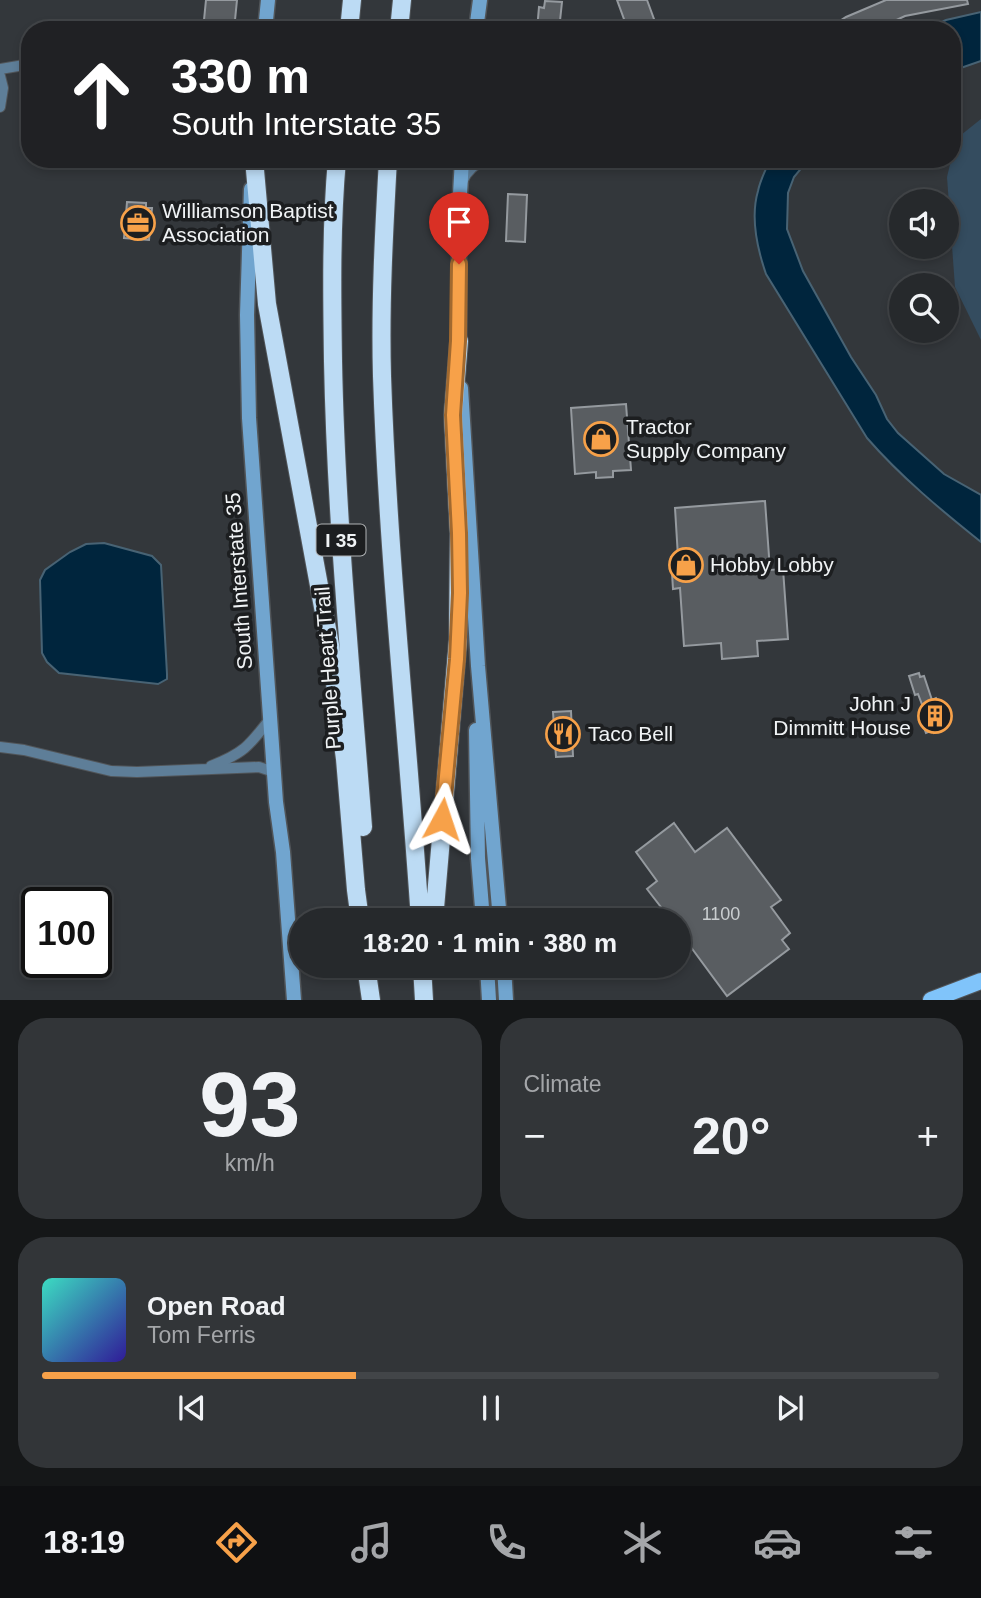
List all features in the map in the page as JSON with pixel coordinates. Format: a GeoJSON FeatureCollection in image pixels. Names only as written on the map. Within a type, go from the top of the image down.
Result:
{"type":"FeatureCollection","features":[{"type":"Feature","properties":{"kind":"highway"},"geometry":{"type":"LineString","coordinates":[[350,21],[352,0]]}},
{"type":"Feature","properties":{"kind":"highway"},"geometry":{"type":"LineString","coordinates":[[400,21],[402,0]]}},
{"type":"Feature","properties":{"kind":"highway"},"geometry":{"type":"LineString","coordinates":[[254,168],[267,304],[330,645],[345,759],[359,908]]}},
{"type":"Feature","properties":{"kind":"highway","name":"Purple Heart Trail"},"geometry":{"type":"LineString","coordinates":[[336,168],[332,313],[337,479],[369,908]]}},
{"type":"Feature","properties":{"kind":"highway","name":"I 35"},"geometry":{"type":"LineString","coordinates":[[388,168],[382,375],[418,908]]}},
{"type":"Feature","properties":{"kind":"highway"},"geometry":{"type":"LineString","coordinates":[[435,908],[458,640],[459,533],[453,415],[458,341]]}},
{"type":"Feature","properties":{"kind":"highway"},"geometry":{"type":"LineString","coordinates":[[368,978],[371,999]]}},
{"type":"Feature","properties":{"kind":"highway"},"geometry":{"type":"LineString","coordinates":[[375,978],[376,999]]}},
{"type":"Feature","properties":{"kind":"highway"},"geometry":{"type":"LineString","coordinates":[[423,978],[424,999]]}},
{"type":"Feature","properties":{"kind":"highway"},"geometry":{"type":"LineString","coordinates":[[424,999],[427,978]]}},
{"type":"Feature","properties":{"kind":"main road"},"geometry":{"type":"LineString","coordinates":[[266,21],[268,0]]}},
{"type":"Feature","properties":{"kind":"main road"},"geometry":{"type":"LineString","coordinates":[[477,21],[480,0]]}},
{"type":"Feature","properties":{"kind":"main road","name":"South Interstate 35"},"geometry":{"type":"LineString","coordinates":[[252,168],[247,260],[248,390],[274,772],[294,999]]}},
{"type":"Feature","properties":{"kind":"main road"},"geometry":{"type":"LineString","coordinates":[[461,168],[458,341],[478,666],[499,908]]}},
{"type":"Feature","properties":{"kind":"main road"},"geometry":{"type":"LineString","coordinates":[[478,666],[476,746],[478,858],[482,908]]}},
{"type":"Feature","properties":{"kind":"main road"},"geometry":{"type":"LineString","coordinates":[[488,978],[489,999]]}},
{"type":"Feature","properties":{"kind":"main road"},"geometry":{"type":"LineString","coordinates":[[505,978],[506,999]]}},
{"type":"Feature","properties":{"kind":"main road"},"geometry":{"type":"LineString","coordinates":[[931,999],[981,981]]}},
{"type":"Feature","properties":{"kind":"street"},"geometry":{"type":"LineString","coordinates":[[0,69],[21,66]]}},
{"type":"Feature","properties":{"kind":"street"},"geometry":{"type":"LineString","coordinates":[[0,76],[3,88],[0,107]]}},
{"type":"Feature","properties":{"kind":"street"},"geometry":{"type":"LineString","coordinates":[[460,186],[466,172],[471,168]]}},
{"type":"Feature","properties":{"kind":"street"},"geometry":{"type":"LineString","coordinates":[[204,769],[240,753],[251,744],[270,719]]}},
{"type":"Feature","properties":{"kind":"street"},"geometry":{"type":"LineString","coordinates":[[0,747],[24,750],[111,771],[259,767],[274,772]]}},
{"type":"Feature","properties":{"kind":"shaded area"},"geometry":{"type":"Polygon","coordinates":[[[981,12],[981,61],[961,68],[961,21],[944,21],[981,12]]]}},
{"type":"Feature","properties":{"kind":"shaded area"},"geometry":{"type":"Polygon","coordinates":[[[981,119],[981,340],[959,295],[959,273],[954,273],[953,259],[959,259],[959,189],[948,189],[947,177],[949,168],[961,168],[961,135],[981,119]]]}},
{"type":"Feature","properties":{"kind":"shaded area"},"geometry":{"type":"Polygon","coordinates":[[[766,168],[802,168],[794,177],[788,193],[787,229],[803,271],[851,357],[876,395],[887,419],[898,433],[944,474],[981,495],[981,542],[907,480],[867,438],[766,274],[757,243],[755,222],[759,187],[766,168]]]}},
{"type":"Feature","properties":{"kind":"shaded area"},"geometry":{"type":"Polygon","coordinates":[[[104,543],[152,556],[161,565],[167,679],[158,684],[59,673],[42,653],[40,580],[45,570],[86,544],[104,543]]]}},
{"type":"Feature","properties":{"kind":"building"},"geometry":{"type":"Polygon","coordinates":[[[206,0],[237,0],[235,21],[204,21],[206,0]]]}},
{"type":"Feature","properties":{"kind":"building"},"geometry":{"type":"Polygon","coordinates":[[[617,0],[647,0],[655,21],[625,21],[617,0]]]}},
{"type":"Feature","properties":{"kind":"building"},"geometry":{"type":"Polygon","coordinates":[[[886,0],[967,0],[968,4],[905,16],[894,21],[840,21],[886,0]]]}},
{"type":"Feature","properties":{"kind":"building"},"geometry":{"type":"Polygon","coordinates":[[[545,1],[562,2],[560,21],[538,21],[539,7],[544,8],[545,1]]]}},
{"type":"Feature","properties":{"kind":"building"},"geometry":{"type":"Polygon","coordinates":[[[508,194],[527,195],[525,242],[506,241],[508,194]]]}},
{"type":"Feature","properties":{"kind":"building","name":"Williamson Baptist Association"},"geometry":{"type":"Polygon","coordinates":[[[127,202],[146,203],[146,208],[152,208],[149,240],[124,238],[127,202]]]}},
{"type":"Feature","properties":{"kind":"building","name":"Tractor Supply Company"},"geometry":{"type":"Polygon","coordinates":[[[626,404],[631,470],[613,471],[613,477],[596,478],[596,472],[575,474],[571,408],[626,404]]]}},
{"type":"Feature","properties":{"kind":"building"},"geometry":{"type":"Polygon","coordinates":[[[765,501],[770,570],[783,569],[788,639],[757,641],[758,656],[722,659],[721,643],[684,646],[680,588],[673,589],[671,557],[678,557],[675,508],[765,501]]]}},
{"type":"Feature","properties":{"kind":"building"},"geometry":{"type":"Polygon","coordinates":[[[919,673],[920,677],[924,676],[932,700],[936,698],[941,706],[946,704],[949,712],[945,714],[948,724],[934,733],[933,730],[926,733],[923,725],[929,723],[909,676],[919,673]]]}},
{"type":"Feature","properties":{"kind":"building","name":"Taco Bell"},"geometry":{"type":"Polygon","coordinates":[[[571,711],[573,756],[556,757],[553,712],[571,711]]]}},
{"type":"Feature","properties":{"kind":"building"},"geometry":{"type":"Polygon","coordinates":[[[674,823],[695,852],[727,828],[781,900],[771,907],[790,933],[782,940],[789,949],[727,996],[691,947],[691,908],[662,908],[647,889],[657,881],[636,852],[674,823]]]}},
{"type":"Feature","properties":{"kind":"place","name":"Williamson Baptist Association"},"geometry":{"type":"Point","coordinates":[138,223]}},
{"type":"Feature","properties":{"kind":"place","name":"Tractor Supply Company"},"geometry":{"type":"Point","coordinates":[601,439]}},
{"type":"Feature","properties":{"kind":"place","name":"Hobby Lobby"},"geometry":{"type":"Point","coordinates":[686,565]}},
{"type":"Feature","properties":{"kind":"place","name":"John J Dimmitt House"},"geometry":{"type":"Point","coordinates":[935,716]}},
{"type":"Feature","properties":{"kind":"place","name":"Taco Bell"},"geometry":{"type":"Point","coordinates":[563,734]}},
{"type":"Feature","properties":{"kind":"route"},"geometry":{"type":"LineString","coordinates":[[442,819],[457,659],[460,593],[453,415],[459,264]]}}]}
